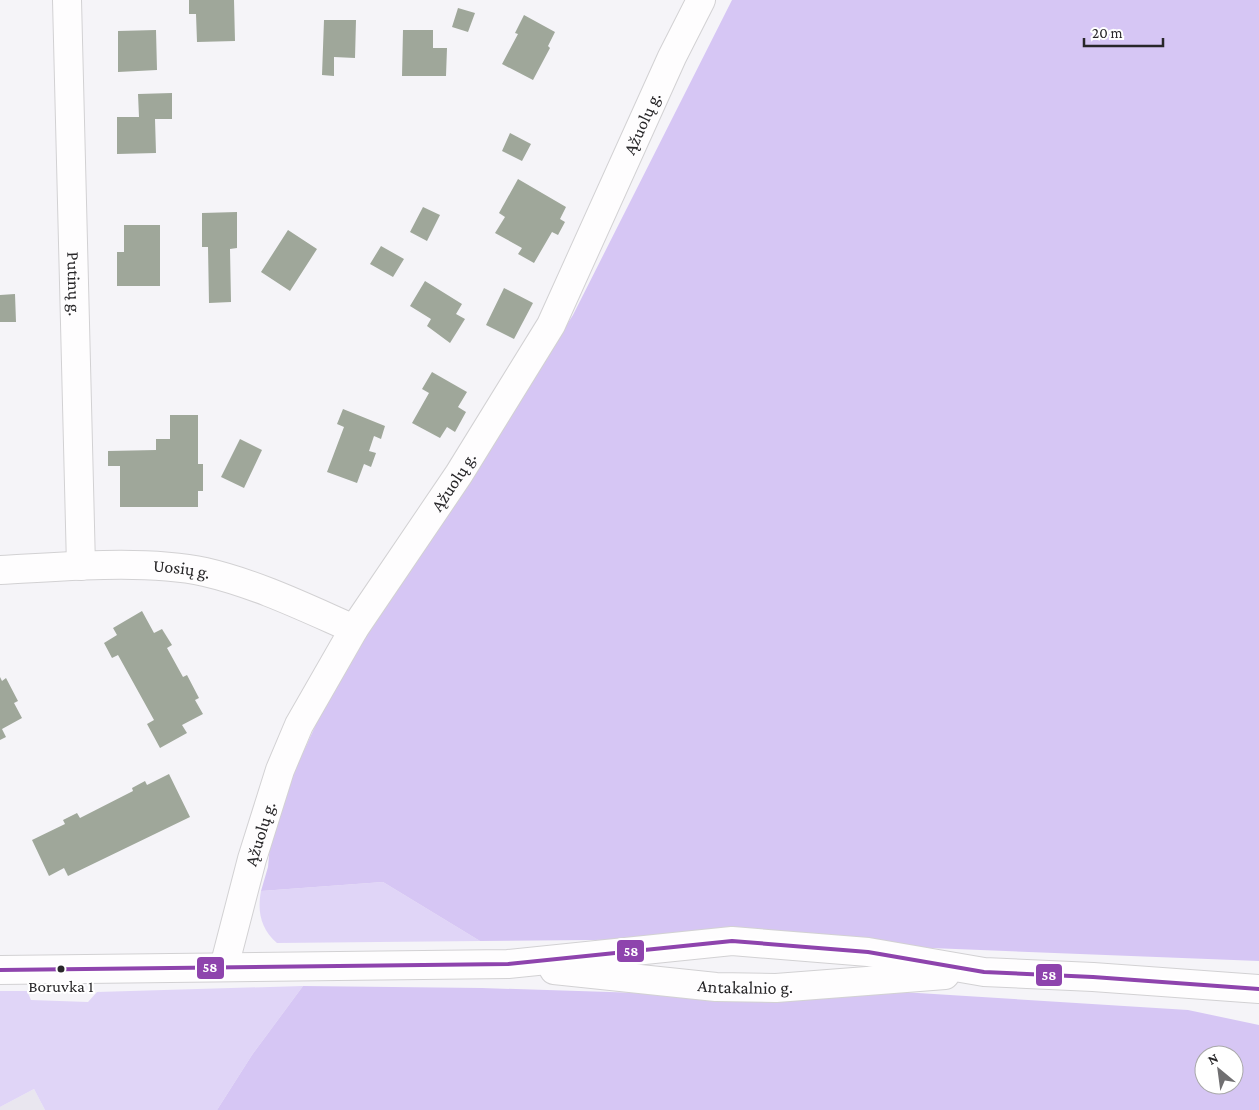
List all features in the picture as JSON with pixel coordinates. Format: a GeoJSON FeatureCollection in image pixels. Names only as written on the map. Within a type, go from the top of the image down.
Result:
{"type":"FeatureCollection","features":[{"type":"Feature","properties":{"kind":"street","name":"Putinų g."},"geometry":{"type":"LineString","coordinates":[[67,0],[81,566]]}},
{"type":"Feature","properties":{"kind":"street","name":"Ąžuolų g."},"geometry":{"type":"LineString","coordinates":[[224,967],[252,859],[280,770],[299,725],[354,629],[459,474],[551,325],[672,57],[702,0]]}},
{"type":"Feature","properties":{"kind":"street","name":"Uosių g."},"geometry":{"type":"LineString","coordinates":[[0,570],[81,566],[160,566],[205,572],[295,602],[354,629]]}},
{"type":"Feature","properties":{"kind":"street","name":"Antakalnio g."},"geometry":{"type":"LineString","coordinates":[[0,970],[508,964],[732,941],[868,952],[984,972]]}},
{"type":"Feature","properties":{"kind":"street","name":"Antakalnio g."},"geometry":{"type":"LineString","coordinates":[[508,964],[716,987],[776,988],[984,972],[1093,977],[1259,989]]}},
{"type":"Feature","properties":{"kind":"shaded area"},"geometry":{"type":"Polygon","coordinates":[[[732,0],[1259,0],[1259,961],[703,939],[480,941],[383,882],[261,891],[268,867],[270,845],[291,779],[318,720],[368,632],[573,315],[732,0]]]}},
{"type":"Feature","properties":{"kind":"shaded area"},"geometry":{"type":"Polygon","coordinates":[[[383,882],[480,941],[277,943],[264,926],[260,913],[261,891],[383,882]]]}},
{"type":"Feature","properties":{"kind":"shaded area"},"geometry":{"type":"Polygon","coordinates":[[[303,986],[252,1055],[217,1110],[45,1110],[34,1089],[0,1107],[0,991],[27,991],[31,1000],[88,1002],[97,992],[303,986]]]}},
{"type":"Feature","properties":{"kind":"shaded area"},"geometry":{"type":"Polygon","coordinates":[[[303,986],[482,988],[641,993],[716,1000],[870,990],[1188,1010],[1259,1025],[1259,1110],[217,1110],[252,1055],[303,986]]]}},
{"type":"Feature","properties":{"kind":"shaded area"},"geometry":{"type":"Polygon","coordinates":[[[34,1089],[45,1110],[0,1110],[0,1107],[34,1089]]]}},
{"type":"Feature","properties":{"kind":"building"},"geometry":{"type":"Polygon","coordinates":[[[189,0],[234,0],[235,41],[197,42],[196,14],[189,14],[189,0]]]}},
{"type":"Feature","properties":{"kind":"building"},"geometry":{"type":"Polygon","coordinates":[[[458,8],[475,13],[468,32],[452,27],[458,8]]]}},
{"type":"Feature","properties":{"kind":"building"},"geometry":{"type":"Polygon","coordinates":[[[524,15],[555,32],[548,46],[550,48],[533,80],[502,64],[518,34],[515,33],[524,15]]]}},
{"type":"Feature","properties":{"kind":"building"},"geometry":{"type":"Polygon","coordinates":[[[324,20],[356,20],[355,58],[334,57],[334,76],[322,75],[324,20]]]}},
{"type":"Feature","properties":{"kind":"building"},"geometry":{"type":"Polygon","coordinates":[[[156,30],[157,70],[118,72],[118,31],[156,30]]]}},
{"type":"Feature","properties":{"kind":"building"},"geometry":{"type":"Polygon","coordinates":[[[403,30],[433,30],[433,48],[447,48],[446,76],[402,76],[403,30]]]}},
{"type":"Feature","properties":{"kind":"building"},"geometry":{"type":"Polygon","coordinates":[[[172,93],[172,119],[155,119],[156,153],[117,154],[117,117],[139,117],[138,94],[172,93]]]}},
{"type":"Feature","properties":{"kind":"building"},"geometry":{"type":"Polygon","coordinates":[[[510,133],[531,144],[522,161],[502,151],[510,133]]]}},
{"type":"Feature","properties":{"kind":"building"},"geometry":{"type":"Polygon","coordinates":[[[518,179],[566,207],[560,219],[565,222],[558,235],[552,232],[534,263],[518,254],[522,248],[495,233],[505,217],[499,213],[518,179]]]}},
{"type":"Feature","properties":{"kind":"building"},"geometry":{"type":"Polygon","coordinates":[[[423,207],[440,215],[427,241],[410,232],[423,207]]]}},
{"type":"Feature","properties":{"kind":"building"},"geometry":{"type":"Polygon","coordinates":[[[237,212],[237,248],[230,249],[231,302],[209,303],[208,247],[202,247],[202,213],[237,212]]]}},
{"type":"Feature","properties":{"kind":"building"},"geometry":{"type":"Polygon","coordinates":[[[124,225],[160,225],[160,286],[117,286],[117,252],[124,252],[124,225]]]}},
{"type":"Feature","properties":{"kind":"building"},"geometry":{"type":"Polygon","coordinates":[[[288,230],[317,249],[290,291],[261,272],[288,230]]]}},
{"type":"Feature","properties":{"kind":"building"},"geometry":{"type":"Polygon","coordinates":[[[381,246],[404,259],[393,277],[370,264],[381,246]]]}},
{"type":"Feature","properties":{"kind":"building"},"geometry":{"type":"Polygon","coordinates":[[[425,281],[462,304],[456,314],[465,319],[450,343],[427,326],[431,319],[410,306],[425,281]]]}},
{"type":"Feature","properties":{"kind":"building"},"geometry":{"type":"Polygon","coordinates":[[[504,288],[533,303],[514,339],[486,325],[504,288]]]}},
{"type":"Feature","properties":{"kind":"building"},"geometry":{"type":"Polygon","coordinates":[[[15,294],[16,322],[0,322],[0,295],[15,294]]]}},
{"type":"Feature","properties":{"kind":"building"},"geometry":{"type":"Polygon","coordinates":[[[432,372],[467,392],[458,407],[466,412],[455,432],[447,427],[440,438],[412,423],[429,393],[422,389],[432,372]]]}},
{"type":"Feature","properties":{"kind":"building"},"geometry":{"type":"Polygon","coordinates":[[[343,409],[385,426],[381,439],[374,436],[369,451],[376,453],[371,467],[364,464],[357,483],[327,472],[344,427],[337,424],[343,409]]]}},
{"type":"Feature","properties":{"kind":"building"},"geometry":{"type":"Polygon","coordinates":[[[170,415],[198,415],[198,464],[203,464],[203,491],[198,491],[198,507],[120,507],[120,466],[108,466],[108,451],[156,450],[156,439],[170,439],[170,415]]]}},
{"type":"Feature","properties":{"kind":"building"},"geometry":{"type":"Polygon","coordinates":[[[240,439],[262,450],[244,488],[221,477],[240,439]]]}},
{"type":"Feature","properties":{"kind":"building"},"geometry":{"type":"Polygon","coordinates":[[[142,611],[154,633],[162,629],[172,645],[167,648],[183,677],[187,675],[199,698],[195,700],[203,714],[182,725],[187,733],[160,748],[147,724],[154,720],[118,655],[112,658],[104,643],[117,635],[113,628],[142,611]]]}},
{"type":"Feature","properties":{"kind":"building"},"geometry":{"type":"Polygon","coordinates":[[[0,677],[2,681],[6,678],[18,701],[14,703],[22,718],[2,729],[6,737],[0,740],[0,677]]]}},
{"type":"Feature","properties":{"kind":"building"},"geometry":{"type":"Polygon","coordinates":[[[169,774],[190,817],[68,876],[64,868],[49,876],[32,840],[65,824],[63,820],[77,813],[80,818],[133,791],[132,788],[145,781],[147,785],[169,774]]]}},
{"type":"Feature","properties":{"kind":"transit line","name":"58"},"geometry":{"type":"LineString","coordinates":[[0,970],[508,964],[732,941],[868,952],[984,972],[1093,977],[1259,989]]}},
{"type":"Feature","properties":{"kind":"place","name":"Boruvka 1"},"geometry":{"type":"Point","coordinates":[61,969]}}]}
